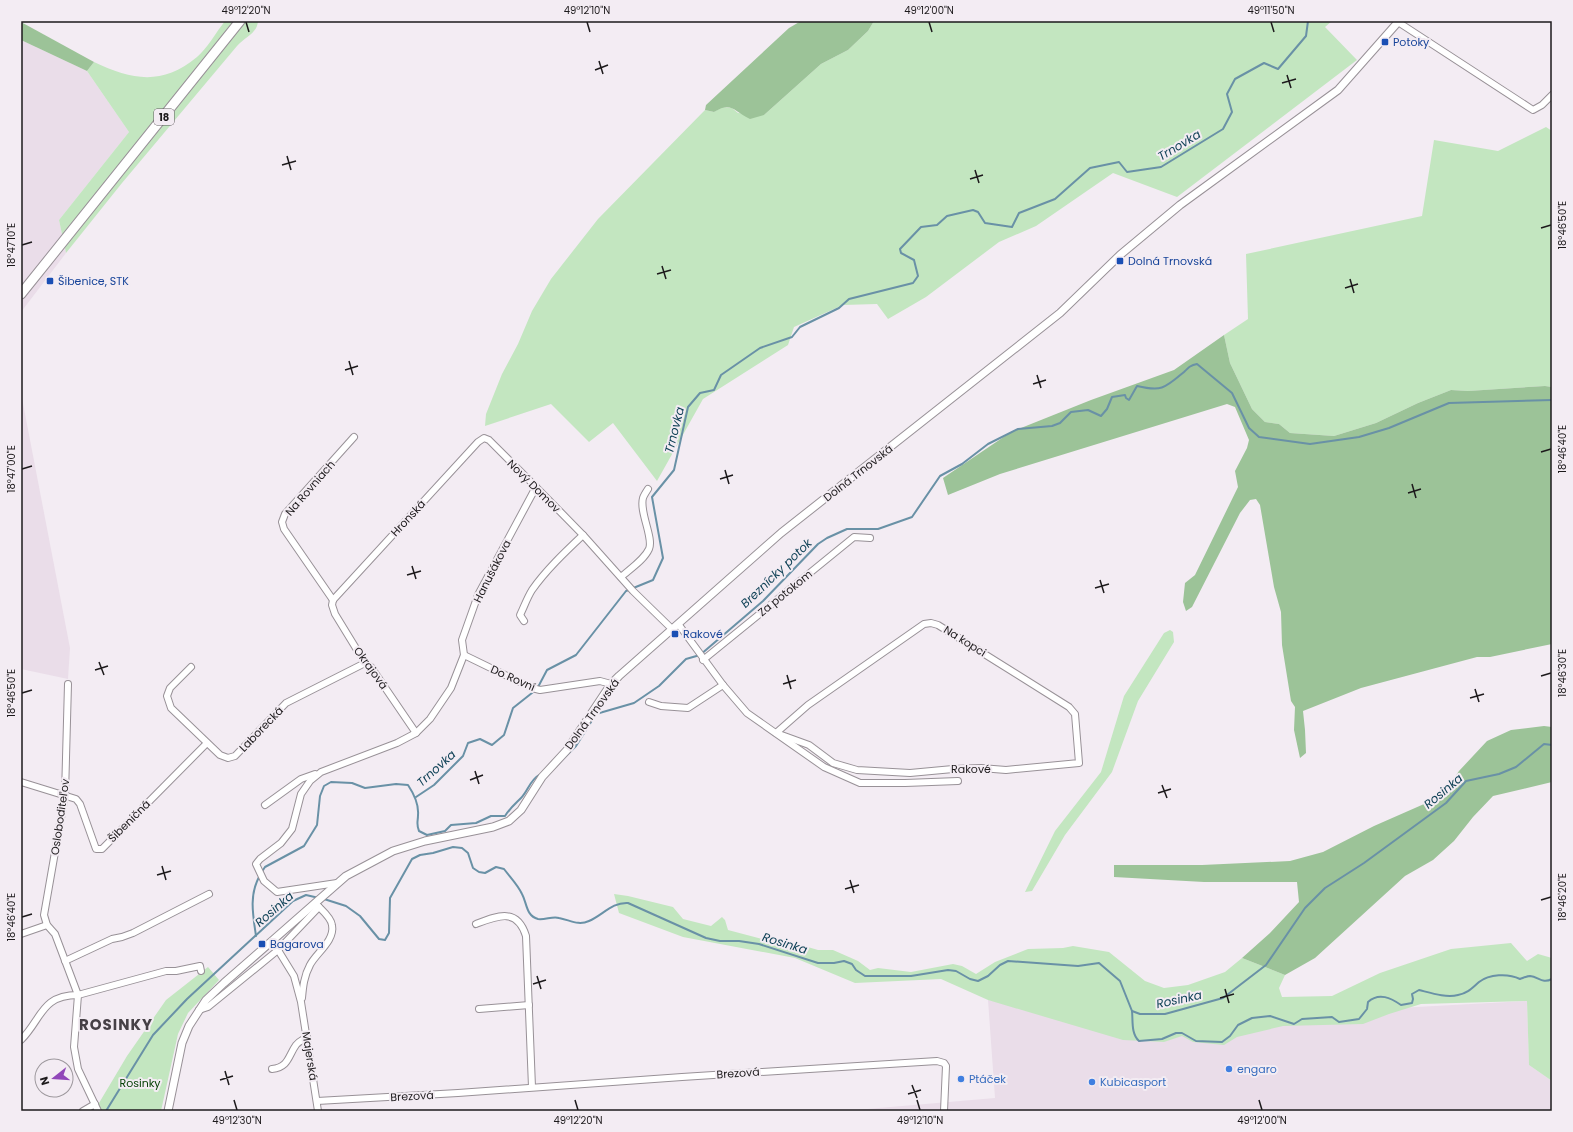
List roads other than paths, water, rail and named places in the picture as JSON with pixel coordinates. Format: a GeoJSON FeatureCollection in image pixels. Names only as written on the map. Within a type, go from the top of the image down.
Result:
{"type":"FeatureCollection","features":[{"type":"Feature","properties":{"kind":"main road","name":"18"},"geometry":{"type":"LineString","coordinates":[[21,294],[240,21]]}},
{"type":"Feature","properties":{"kind":"street"},"geometry":{"type":"LineString","coordinates":[[1398,21],[1533,110],[1542,105],[1552,95]]}},
{"type":"Feature","properties":{"kind":"street","name":"Dolná Trnovská"},"geometry":{"type":"LineString","coordinates":[[317,903],[346,876],[393,851],[425,841],[492,827],[509,821],[521,810],[542,777],[567,750],[611,684],[781,534],[1060,314],[1120,255],[1180,206],[1338,90],[1398,21]]}},
{"type":"Feature","properties":{"kind":"street","name":"Na Rovniach"},"geometry":{"type":"LineString","coordinates":[[333,600],[284,529],[282,522],[285,514],[354,438]]}},
{"type":"Feature","properties":{"kind":"street","name":"Hronská"},"geometry":{"type":"LineString","coordinates":[[333,600],[478,442],[484,438]]}},
{"type":"Feature","properties":{"kind":"street","name":"Nový Domov"},"geometry":{"type":"LineString","coordinates":[[484,438],[489,440],[536,487],[583,535],[631,589],[673,630]]}},
{"type":"Feature","properties":{"kind":"street","name":"Hanušákova"},"geometry":{"type":"LineString","coordinates":[[265,805],[301,779],[397,743],[416,733],[430,719],[451,688],[464,655],[462,640],[478,595],[536,487]]}},
{"type":"Feature","properties":{"kind":"street"},"geometry":{"type":"LineString","coordinates":[[621,577],[643,558],[649,550],[650,540],[642,504],[643,497],[648,489]]}},
{"type":"Feature","properties":{"kind":"street"},"geometry":{"type":"LineString","coordinates":[[524,621],[520,615],[531,592],[560,557],[583,535]]}},
{"type":"Feature","properties":{"kind":"street","name":"Za potokom"},"geometry":{"type":"LineString","coordinates":[[701,657],[854,537],[870,538]]}},
{"type":"Feature","properties":{"kind":"street","name":"Okrajová"},"geometry":{"type":"LineString","coordinates":[[333,600],[332,605],[335,614],[366,663],[371,667],[416,733]]}},
{"type":"Feature","properties":{"kind":"street","name":"Na kopci"},"geometry":{"type":"LineString","coordinates":[[776,733],[808,704],[924,624],[931,622],[1069,707],[1075,714],[1079,763]]}},
{"type":"Feature","properties":{"kind":"street","name":"Rakové"},"geometry":{"type":"LineString","coordinates":[[679,624],[701,657],[747,713],[824,767],[860,783],[958,781]]}},
{"type":"Feature","properties":{"kind":"street","name":"Do Rovní"},"geometry":{"type":"LineString","coordinates":[[464,655],[532,688],[540,690],[600,681],[611,684]]}},
{"type":"Feature","properties":{"kind":"street","name":"Laborecká"},"geometry":{"type":"LineString","coordinates":[[191,667],[170,688],[167,696],[171,708],[220,755],[228,758],[236,756],[286,703],[366,663]]}},
{"type":"Feature","properties":{"kind":"street","name":"Osloboditeľov"},"geometry":{"type":"LineString","coordinates":[[68,684],[65,795],[44,915],[47,925],[55,934],[78,995]]}},
{"type":"Feature","properties":{"kind":"street"},"geometry":{"type":"LineString","coordinates":[[649,702],[661,706],[688,708],[723,685]]}},
{"type":"Feature","properties":{"kind":"street","name":"Rakové"},"geometry":{"type":"LineString","coordinates":[[776,733],[809,745],[833,763],[857,770],[910,773],[953,768],[1006,770],[1079,763]]}},
{"type":"Feature","properties":{"kind":"street","name":"Šibeničná"},"geometry":{"type":"LineString","coordinates":[[65,795],[76,799],[80,804],[96,849],[102,849],[207,743]]}},
{"type":"Feature","properties":{"kind":"street","name":"Hanušákova"},"geometry":{"type":"LineString","coordinates":[[321,772],[310,781],[301,794],[292,829],[281,843],[260,859],[256,864],[264,881],[277,892],[337,883]]}},
{"type":"Feature","properties":{"kind":"street"},"geometry":{"type":"LineString","coordinates":[[892,783],[910,773]]}},
{"type":"Feature","properties":{"kind":"street"},"geometry":{"type":"LineString","coordinates":[[21,782],[65,795]]}},
{"type":"Feature","properties":{"kind":"street"},"geometry":{"type":"LineString","coordinates":[[65,962],[112,938],[133,934],[209,894]]}},
{"type":"Feature","properties":{"kind":"street"},"geometry":{"type":"LineString","coordinates":[[198,1010],[208,1007],[278,950],[317,903]]}},
{"type":"Feature","properties":{"kind":"street"},"geometry":{"type":"LineString","coordinates":[[168,1111],[182,1043],[198,1010],[224,983],[317,903]]}},
{"type":"Feature","properties":{"kind":"street","name":"Majerská"},"geometry":{"type":"LineString","coordinates":[[301,1002],[304,979],[310,964],[328,942],[332,932],[332,925],[317,903]]}},
{"type":"Feature","properties":{"kind":"street"},"geometry":{"type":"LineString","coordinates":[[476,924],[498,916],[507,916],[513,917],[524,928],[526,936],[532,1087]]}},
{"type":"Feature","properties":{"kind":"street"},"geometry":{"type":"LineString","coordinates":[[21,934],[47,925]]}},
{"type":"Feature","properties":{"kind":"street","name":"Majerská"},"geometry":{"type":"LineString","coordinates":[[278,950],[294,976],[301,1002],[318,1111]]}},
{"type":"Feature","properties":{"kind":"street"},"geometry":{"type":"LineString","coordinates":[[21,1040],[30,1031],[42,1011],[51,1001],[68,995],[78,995],[166,971],[176,971],[200,966],[201,971]]}},
{"type":"Feature","properties":{"kind":"street"},"geometry":{"type":"LineString","coordinates":[[78,995],[74,1047],[78,1070],[98,1111]]}},
{"type":"Feature","properties":{"kind":"street"},"geometry":{"type":"LineString","coordinates":[[479,1009],[529,1005]]}},
{"type":"Feature","properties":{"kind":"street"},"geometry":{"type":"LineString","coordinates":[[272,1069],[284,1065],[295,1046],[307,1037]]}},
{"type":"Feature","properties":{"kind":"street","name":"Brezová"},"geometry":{"type":"LineString","coordinates":[[317,1101],[937,1061],[944,1063],[946,1066],[944,1111]]}},
{"type":"Feature","properties":{"kind":"street"},"geometry":{"type":"LineString","coordinates":[[83,1111],[95,1104]]}},
{"type":"Feature","properties":{"kind":"waterway","name":"Trnovka"},"geometry":{"type":"LineString","coordinates":[[416,797],[434,785],[463,756],[468,743],[480,739],[492,745],[504,735],[513,708],[537,689],[547,670],[576,655],[626,591],[653,580],[663,558],[652,497],[674,470],[688,407],[700,393],[714,390],[721,375],[760,348],[792,337],[800,327],[839,308],[849,299],[913,283],[918,276],[914,260],[901,253],[900,249],[921,227],[937,225],[947,216],[973,210],[978,212],[985,223],[1012,227],[1019,213],[1055,199],[1090,168],[1119,162],[1127,172],[1161,167],[1223,129],[1232,112],[1227,94],[1235,79],[1264,63],[1278,69],[1306,36],[1308,21]]}},
{"type":"Feature","properties":{"kind":"waterway","name":"Breznícky potok"},"geometry":{"type":"LineString","coordinates":[[554,768],[576,746],[596,714],[634,703],[659,686],[686,659],[700,655],[763,601],[818,544],[847,529],[878,529],[912,517],[940,476],[962,464],[988,444],[1018,429],[1052,426],[1060,423],[1071,412],[1088,410],[1101,416],[1107,409],[1112,397],[1125,395],[1129,400],[1137,386],[1152,389],[1163,387],[1172,382],[1190,366],[1197,364],[1232,393],[1249,428],[1259,437],[1310,444],[1359,437],[1389,428],[1449,403],[1552,400]]}},
{"type":"Feature","properties":{"kind":"waterway","name":"Rosinka"},"geometry":{"type":"LineString","coordinates":[[324,899],[346,906],[360,916],[379,939],[385,940],[389,933],[390,898],[412,859],[420,855],[453,847],[462,848],[468,853],[473,868],[479,872],[485,873],[496,867],[504,869],[516,884],[531,915],[538,919],[557,918],[581,923],[589,921],[612,907],[622,903],[628,903],[706,938],[720,941],[739,941],[759,944],[818,963],[834,963],[844,961],[852,964],[856,970],[865,976],[911,976],[948,970],[956,971],[970,979],[978,981],[988,976],[1000,965],[1008,961],[1078,966],[1099,963],[1120,981],[1132,1011],[1140,1014],[1165,1014],[1223,998],[1266,965],[1305,908],[1325,888],[1364,863],[1446,803],[1466,781],[1499,774],[1516,767],[1544,744],[1552,745]]}},
{"type":"Feature","properties":{"kind":"waterway","name":"Trnovka"},"geometry":{"type":"LineString","coordinates":[[261,873],[265,867],[304,846],[317,825],[320,796],[324,786],[331,782],[352,783],[365,788],[396,784],[408,785],[417,803],[417,825],[419,831],[427,835],[445,831],[451,825],[476,823],[491,816],[505,816],[523,795],[533,780],[539,775]]}},
{"type":"Feature","properties":{"kind":"waterway","name":"Trnovka"},"geometry":{"type":"LineString","coordinates":[[256,936],[253,898],[259,877]]}},
{"type":"Feature","properties":{"kind":"waterway","name":"Rosinka"},"geometry":{"type":"LineString","coordinates":[[106,1111],[153,1035],[187,999],[293,901],[306,895],[319,898]]}},
{"type":"Feature","properties":{"kind":"waterway"},"geometry":{"type":"LineString","coordinates":[[1132,1011],[1134,1031],[1136,1038],[1139,1041],[1162,1039],[1176,1033],[1182,1033],[1196,1041],[1222,1042],[1230,1036],[1238,1025],[1252,1018],[1270,1016],[1294,1024],[1302,1019],[1332,1017],[1339,1022],[1359,1019],[1367,1009],[1368,1002],[1376,997],[1389,998],[1401,1005],[1412,1003],[1412,994],[1419,990],[1444,996],[1453,996],[1467,992],[1483,979],[1493,976],[1504,975],[1520,979],[1530,976],[1543,981],[1552,979]]}},
{"type":"Feature","properties":{"kind":"place","name":"Potoky"},"geometry":{"type":"Point","coordinates":[1385,42]}},
{"type":"Feature","properties":{"kind":"place","name":"Dolná Trnovská"},"geometry":{"type":"Point","coordinates":[1120,261]}},
{"type":"Feature","properties":{"kind":"place","name":"Šibenice, STK"},"geometry":{"type":"Point","coordinates":[50,281]}},
{"type":"Feature","properties":{"kind":"place","name":"Rakové"},"geometry":{"type":"Point","coordinates":[675,634]}},
{"type":"Feature","properties":{"kind":"place","name":"Bagarova"},"geometry":{"type":"Point","coordinates":[262,944]}},
{"type":"Feature","properties":{"kind":"place","name":"engaro"},"geometry":{"type":"Point","coordinates":[1229,1069]}},
{"type":"Feature","properties":{"kind":"place","name":"Ptáček"},"geometry":{"type":"Point","coordinates":[961,1079]}},
{"type":"Feature","properties":{"kind":"place","name":"Kubicasport"},"geometry":{"type":"Point","coordinates":[1092,1082]}},
{"type":"Feature","properties":{"kind":"district","name":"ROSINKY"},"geometry":{"type":"Point","coordinates":[116,1024]}},
{"type":"Feature","properties":{"kind":"park label","name":"Rosinky"},"geometry":{"type":"Point","coordinates":[140,1083]}}]}
